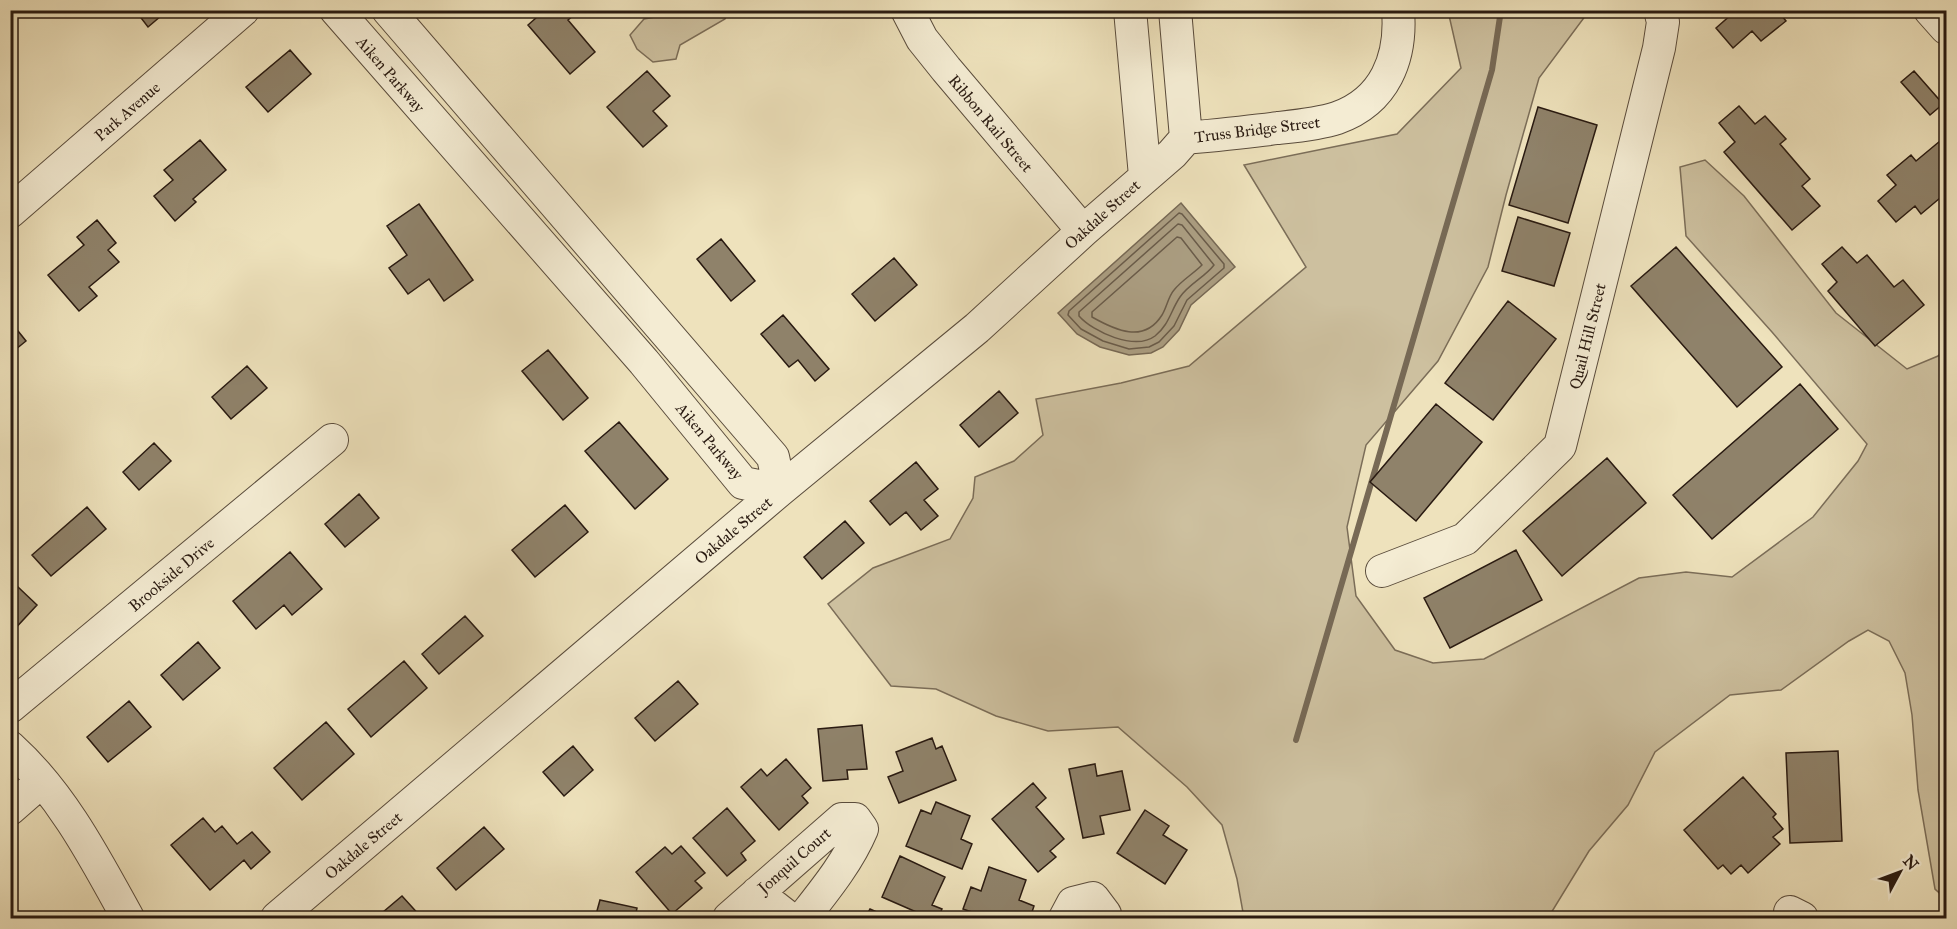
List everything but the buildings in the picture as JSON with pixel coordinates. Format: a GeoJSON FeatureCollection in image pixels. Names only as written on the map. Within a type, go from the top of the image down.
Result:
{"type":"FeatureCollection","features":[{"type":"Feature","properties":{"kind":"street","name":"Park Avenue"},"geometry":{"type":"LineString","coordinates":[[10,212],[243,10]]}},
{"type":"Feature","properties":{"kind":"street","name":"Aiken Parkway"},"geometry":{"type":"LineString","coordinates":[[336,10],[644,362],[743,483],[780,490]]}},
{"type":"Feature","properties":{"kind":"street"},"geometry":{"type":"LineString","coordinates":[[388,10],[773,457],[780,490]]}},
{"type":"Feature","properties":{"kind":"street","name":"Ribbon Rail Street"},"geometry":{"type":"LineString","coordinates":[[907,10],[922,39],[940,62],[1083,231]]}},
{"type":"Feature","properties":{"kind":"street"},"geometry":{"type":"LineString","coordinates":[[1130,10],[1145,176]]}},
{"type":"Feature","properties":{"kind":"street"},"geometry":{"type":"LineString","coordinates":[[1175,10],[1186,138]]}},
{"type":"Feature","properties":{"kind":"street","name":"Truss Bridge Street"},"geometry":{"type":"LineString","coordinates":[[1186,138],[1296,126],[1335,118],[1350,112],[1365,102],[1379,88],[1389,72],[1396,52],[1398,10]]}},
{"type":"Feature","properties":{"kind":"street","name":"Quail Hill Street"},"geometry":{"type":"LineString","coordinates":[[1382,571],[1465,539],[1560,446],[1659,48],[1663,22],[1660,10]]}},
{"type":"Feature","properties":{"kind":"street"},"geometry":{"type":"LineString","coordinates":[[1930,10],[1947,28]]}},
{"type":"Feature","properties":{"kind":"street","name":"Oakdale Street"},"geometry":{"type":"LineString","coordinates":[[277,918],[780,490],[977,328],[1083,231],[1172,154],[1186,138]]}},
{"type":"Feature","properties":{"kind":"street","name":"Brookside Drive"},"geometry":{"type":"LineString","coordinates":[[10,707],[332,440]]}},
{"type":"Feature","properties":{"kind":"street"},"geometry":{"type":"LineString","coordinates":[[10,747],[42,781],[69,817],[128,918]]}},
{"type":"Feature","properties":{"kind":"street"},"geometry":{"type":"LineString","coordinates":[[10,809],[42,781]]}},
{"type":"Feature","properties":{"kind":"street","name":"Jonquil Court"},"geometry":{"type":"LineString","coordinates":[[729,918],[842,819],[855,819],[862,830],[857,842],[835,877],[803,918]]}},
{"type":"Feature","properties":{"kind":"street"},"geometry":{"type":"LineString","coordinates":[[757,893],[789,918]]}},
{"type":"Feature","properties":{"kind":"street"},"geometry":{"type":"LineString","coordinates":[[1065,918],[1073,903],[1093,898],[1105,914],[1105,918]]}},
{"type":"Feature","properties":{"kind":"shaded area"},"geometry":{"type":"Polygon","coordinates":[[[663,11],[729,11],[725,19],[680,45],[676,59],[653,62],[637,49],[630,35],[644,19],[666,15],[663,11]]]}},
{"type":"Feature","properties":{"kind":"shaded area"},"geometry":{"type":"Polygon","coordinates":[[[1448,11],[1589,11],[1539,78],[1488,267],[1438,361],[1366,445],[1347,527],[1356,596],[1395,650],[1433,663],[1484,659],[1639,578],[1686,572],[1732,577],[1813,517],[1858,461],[1867,444],[1772,332],[1686,236],[1680,167],[1705,160],[1744,196],[1836,313],[1907,369],[1938,356],[1946,348],[1946,899],[1935,889],[1918,790],[1912,715],[1905,673],[1889,641],[1868,630],[1781,690],[1730,695],[1655,752],[1628,805],[1589,851],[1548,918],[1244,918],[1237,879],[1222,825],[1187,787],[1118,727],[1048,731],[996,716],[936,689],[891,686],[828,604],[873,568],[950,539],[973,498],[975,477],[1014,461],[1043,435],[1036,399],[1121,383],[1189,366],[1306,267],[1244,165],[1397,134],[1461,68],[1448,11]]]}},
{"type":"Feature","properties":{"kind":"water"},"geometry":{"type":"Polygon","coordinates":[[[1181,203],[1235,267],[1191,305],[1179,330],[1163,347],[1151,353],[1129,355],[1100,347],[1077,334],[1058,313],[1181,203]]]}},
{"type":"Feature","properties":{"kind":"waterway"},"geometry":{"type":"LineString","coordinates":[[1296,740],[1492,70],[1501,10]]}}]}
